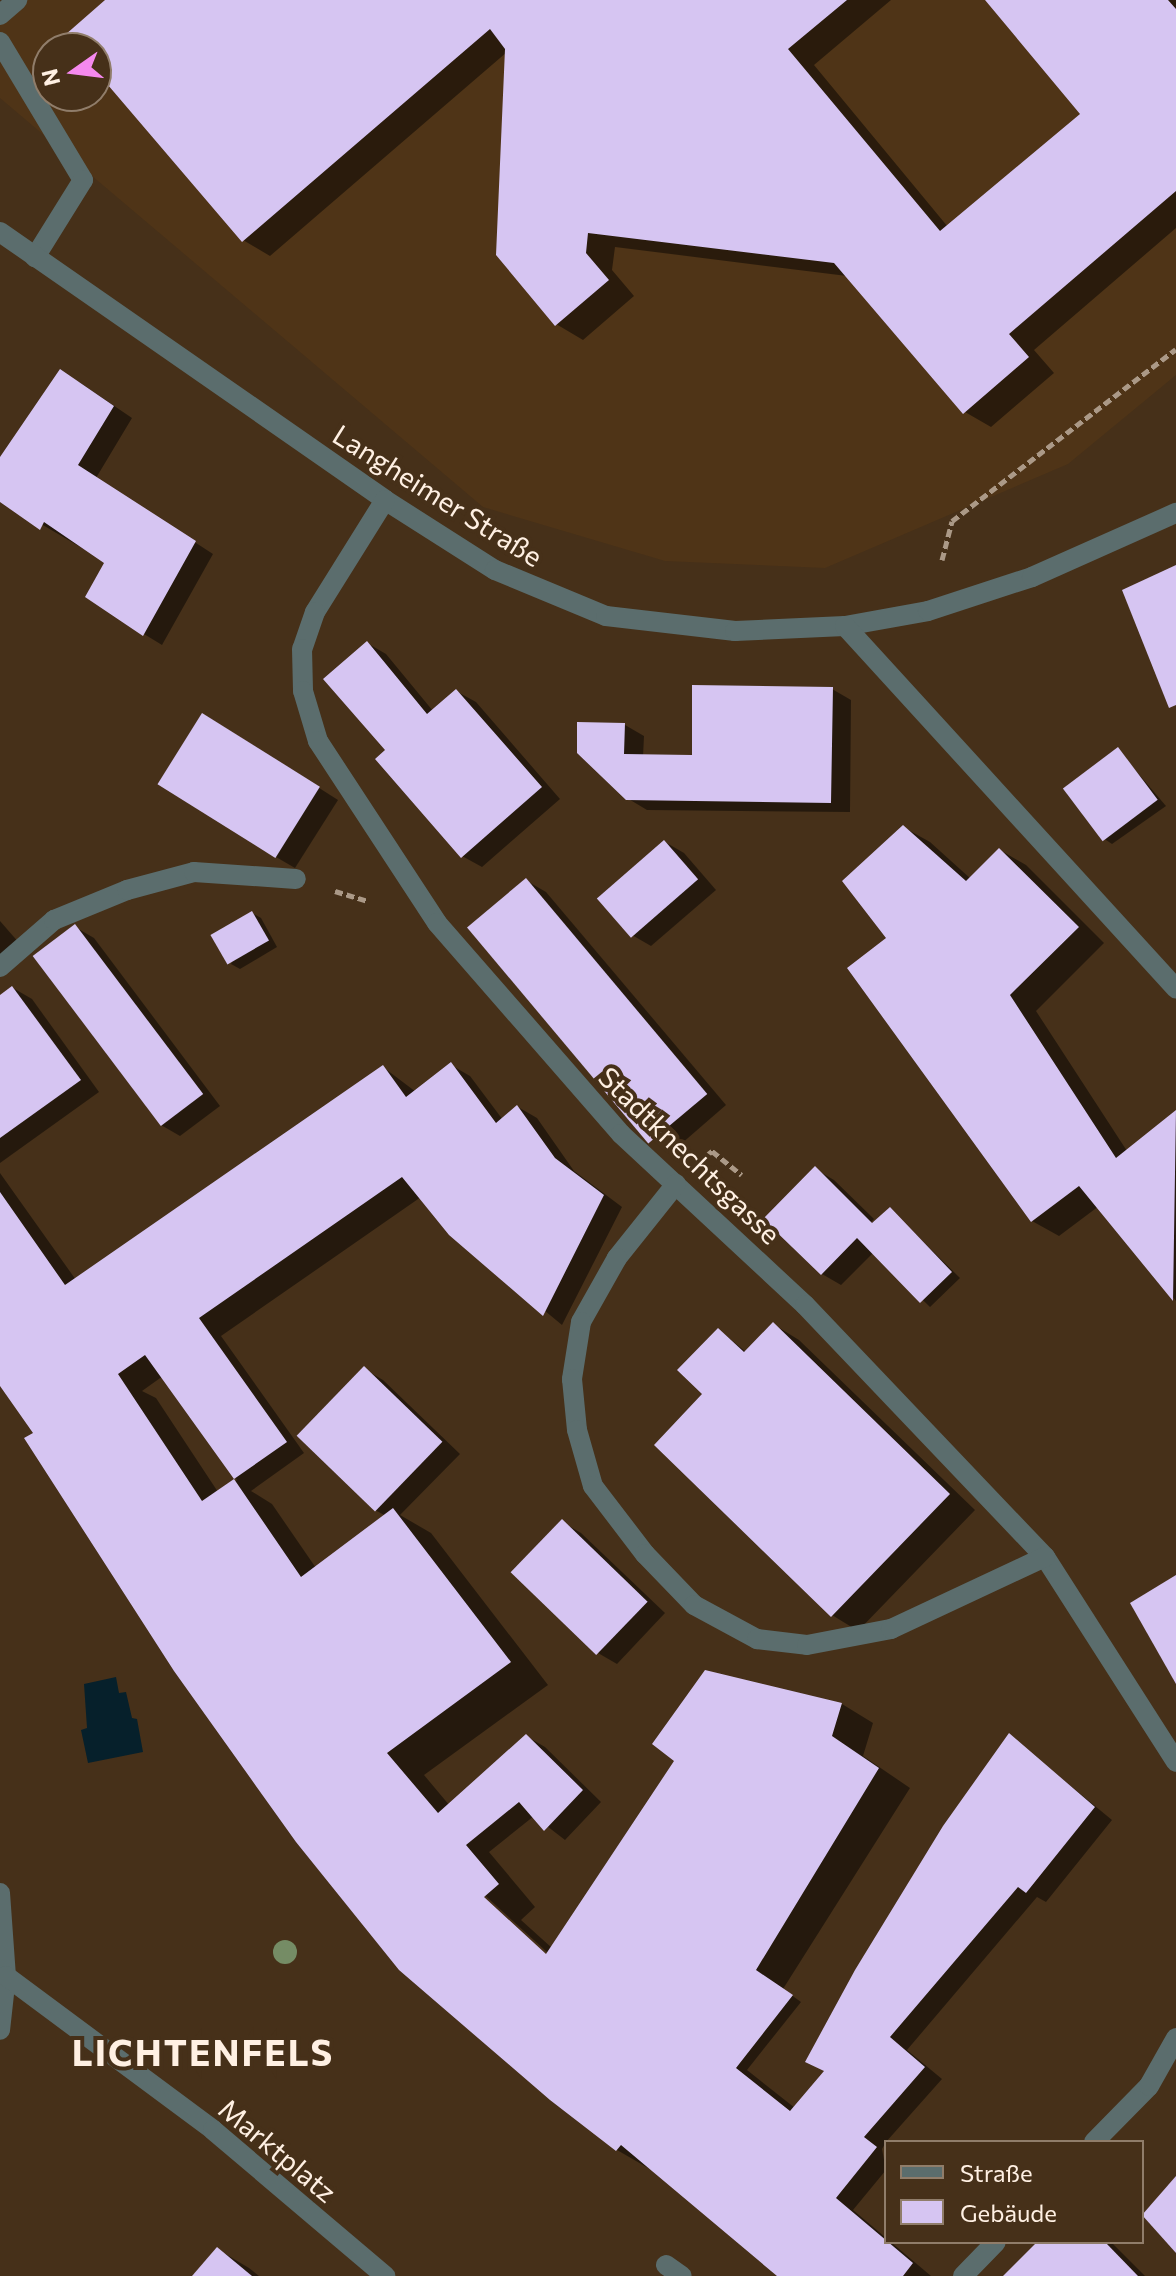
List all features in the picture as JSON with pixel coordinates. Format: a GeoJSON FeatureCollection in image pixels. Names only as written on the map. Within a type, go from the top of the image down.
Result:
{"type":"FeatureCollection","features":[{"type":"Feature","properties":{"kind":"street"},"geometry":{"type":"LineString","coordinates":[[0,15],[17,0]]}},
{"type":"Feature","properties":{"kind":"street"},"geometry":{"type":"LineString","coordinates":[[0,42],[83,180],[35,257]]}},
{"type":"Feature","properties":{"kind":"street","name":"Langheimer Straße"},"geometry":{"type":"LineString","coordinates":[[0,232],[385,500],[495,570],[606,616],[735,631],[845,626],[928,611],[1032,577],[1176,513]]}},
{"type":"Feature","properties":{"kind":"street","name":"Stadtknechtsgasse"},"geometry":{"type":"LineString","coordinates":[[385,500],[315,612],[302,649],[303,691],[318,741],[437,923],[621,1134],[805,1305],[1045,1557],[1176,1762]]}},
{"type":"Feature","properties":{"kind":"street"},"geometry":{"type":"LineString","coordinates":[[845,626],[1176,989]]}},
{"type":"Feature","properties":{"kind":"street"},"geometry":{"type":"LineString","coordinates":[[0,967],[54,920],[127,890],[194,872],[296,879]]}},
{"type":"Feature","properties":{"kind":"street"},"geometry":{"type":"LineString","coordinates":[[676,1184],[617,1258],[581,1322],[572,1379],[577,1430],[593,1486],[645,1554],[694,1605],[757,1639],[807,1645],[891,1629],[1045,1557]]}},
{"type":"Feature","properties":{"kind":"street"},"geometry":{"type":"LineString","coordinates":[[0,1893],[6,1976],[0,2030]]}},
{"type":"Feature","properties":{"kind":"street","name":"Marktplatz"},"geometry":{"type":"LineString","coordinates":[[6,1976],[213,2130],[385,2276]]}},
{"type":"Feature","properties":{"kind":"street"},"geometry":{"type":"LineString","coordinates":[[1096,2140],[1149,2086],[1176,2038]]}},
{"type":"Feature","properties":{"kind":"street"},"geometry":{"type":"LineString","coordinates":[[963,2276],[994,2244]]}},
{"type":"Feature","properties":{"kind":"path"},"geometry":{"type":"LineString","coordinates":[[952,521],[1176,349]]}},
{"type":"Feature","properties":{"kind":"shaded area"},"geometry":{"type":"Polygon","coordinates":[[[17,0],[1176,0],[1176,375],[1068,464],[825,568],[665,561],[483,507],[0,98],[0,15],[17,0]]]}},
{"type":"Feature","properties":{"kind":"water"},"geometry":{"type":"Polygon","coordinates":[[[116,1677],[119,1693],[126,1692],[132,1718],[137,1719],[143,1752],[88,1763],[81,1730],[87,1728],[84,1684],[116,1677]]]}},
{"type":"Feature","properties":{"kind":"building"},"geometry":{"type":"Polygon","coordinates":[[[105,0],[847,0],[788,49],[940,231],[1080,114],[985,0],[1168,0],[1176,9],[1176,191],[1009,334],[1029,357],[963,414],[834,263],[588,233],[586,253],[609,280],[555,326],[496,255],[505,49],[490,29],[242,242],[112,90],[112,32],[68,32],[105,0]]]}},
{"type":"Feature","properties":{"kind":"building"},"geometry":{"type":"Polygon","coordinates":[[[60,369],[114,406],[78,465],[196,541],[143,636],[85,597],[104,563],[44,522],[40,530],[0,502],[0,457],[60,369]]]}},
{"type":"Feature","properties":{"kind":"building"},"geometry":{"type":"Polygon","coordinates":[[[1176,565],[1176,705],[1169,708],[1122,590],[1176,565]]]}},
{"type":"Feature","properties":{"kind":"building"},"geometry":{"type":"Polygon","coordinates":[[[367,641],[427,714],[456,689],[542,787],[461,858],[375,759],[385,750],[323,679],[367,641]]]}},
{"type":"Feature","properties":{"kind":"building"},"geometry":{"type":"Polygon","coordinates":[[[692,685],[833,687],[831,803],[626,800],[577,753],[577,722],[625,723],[624,754],[692,755],[692,685]]]}},
{"type":"Feature","properties":{"kind":"building"},"geometry":{"type":"Polygon","coordinates":[[[202,713],[320,787],[275,858],[157,784],[202,713]]]}},
{"type":"Feature","properties":{"kind":"building"},"geometry":{"type":"Polygon","coordinates":[[[1118,747],[1158,800],[1103,841],[1063,789],[1118,747]]]}},
{"type":"Feature","properties":{"kind":"building"},"geometry":{"type":"Polygon","coordinates":[[[903,825],[966,881],[999,848],[1079,927],[1010,995],[1116,1158],[1176,1110],[1173,1301],[1079,1186],[1031,1222],[847,968],[886,938],[842,881],[903,825]]]}},
{"type":"Feature","properties":{"kind":"building"},"geometry":{"type":"Polygon","coordinates":[[[664,840],[698,879],[631,938],[597,898],[664,840]]]}},
{"type":"Feature","properties":{"kind":"building"},"geometry":{"type":"Polygon","coordinates":[[[526,878],[707,1094],[648,1144],[467,927],[526,878]]]}},
{"type":"Feature","properties":{"kind":"building"},"geometry":{"type":"Polygon","coordinates":[[[252,911],[269,940],[227,964],[210,935],[252,911]]]}},
{"type":"Feature","properties":{"kind":"building"},"geometry":{"type":"Polygon","coordinates":[[[75,924],[203,1094],[161,1126],[33,956],[75,924]]]}},
{"type":"Feature","properties":{"kind":"building"},"geometry":{"type":"Polygon","coordinates":[[[12,986],[81,1080],[0,1138],[0,995],[12,986]]]}},
{"type":"Feature","properties":{"kind":"building"},"geometry":{"type":"Polygon","coordinates":[[[451,1062],[496,1123],[517,1105],[555,1158],[604,1195],[543,1316],[449,1235],[402,1177],[199,1318],[287,1442],[234,1479],[301,1577],[393,1508],[511,1662],[387,1753],[438,1813],[526,1734],[583,1790],[544,1831],[519,1802],[466,1845],[499,1884],[484,1897],[546,1954],[674,1761],[652,1744],[705,1670],[842,1703],[832,1736],[879,1768],[756,1970],[793,1995],[736,2068],[790,2111],[824,2071],[805,2062],[855,1970],[943,1826],[1009,1733],[1095,1807],[1026,1893],[1018,1887],[890,2037],[925,2067],[864,2137],[877,2147],[836,2198],[884,2239],[884,2244],[890,2244],[913,2263],[903,2276],[777,2276],[621,2145],[616,2151],[550,2100],[399,1970],[296,1842],[174,1671],[24,1438],[33,1433],[0,1386],[0,1192],[65,1285],[383,1065],[406,1097],[451,1062]],[[145,1355],[118,1374],[202,1501],[234,1479],[145,1355]]]}},
{"type":"Feature","properties":{"kind":"building"},"geometry":{"type":"Polygon","coordinates":[[[815,1166],[872,1223],[890,1207],[952,1272],[920,1303],[857,1238],[821,1275],[763,1219],[815,1166]]]}},
{"type":"Feature","properties":{"kind":"building"},"geometry":{"type":"Polygon","coordinates":[[[773,1322],[950,1494],[831,1617],[654,1445],[702,1394],[677,1370],[718,1328],[744,1352],[773,1322]]]}},
{"type":"Feature","properties":{"kind":"building"},"geometry":{"type":"Polygon","coordinates":[[[364,1366],[442,1442],[375,1511],[297,1436],[364,1366]]]}},
{"type":"Feature","properties":{"kind":"building"},"geometry":{"type":"Polygon","coordinates":[[[562,1519],[648,1602],[596,1655],[511,1572],[562,1519]]]}},
{"type":"Feature","properties":{"kind":"building"},"geometry":{"type":"Polygon","coordinates":[[[1176,1575],[1176,1684],[1130,1603],[1176,1575]]]}},
{"type":"Feature","properties":{"kind":"building"},"geometry":{"type":"Polygon","coordinates":[[[1176,2176],[1176,2253],[1144,2217],[1144,2213],[1176,2176]]]}},
{"type":"Feature","properties":{"kind":"building"},"geometry":{"type":"Polygon","coordinates":[[[1035,2244],[1107,2244],[1138,2276],[1003,2276],[1035,2244]]]}},
{"type":"Feature","properties":{"kind":"building"},"geometry":{"type":"Polygon","coordinates":[[[217,2247],[252,2276],[192,2276],[217,2247]]]}},
{"type":"Feature","properties":{"kind":"district","name":"LICHTENFELS"},"geometry":{"type":"Point","coordinates":[203,2052]}}]}
